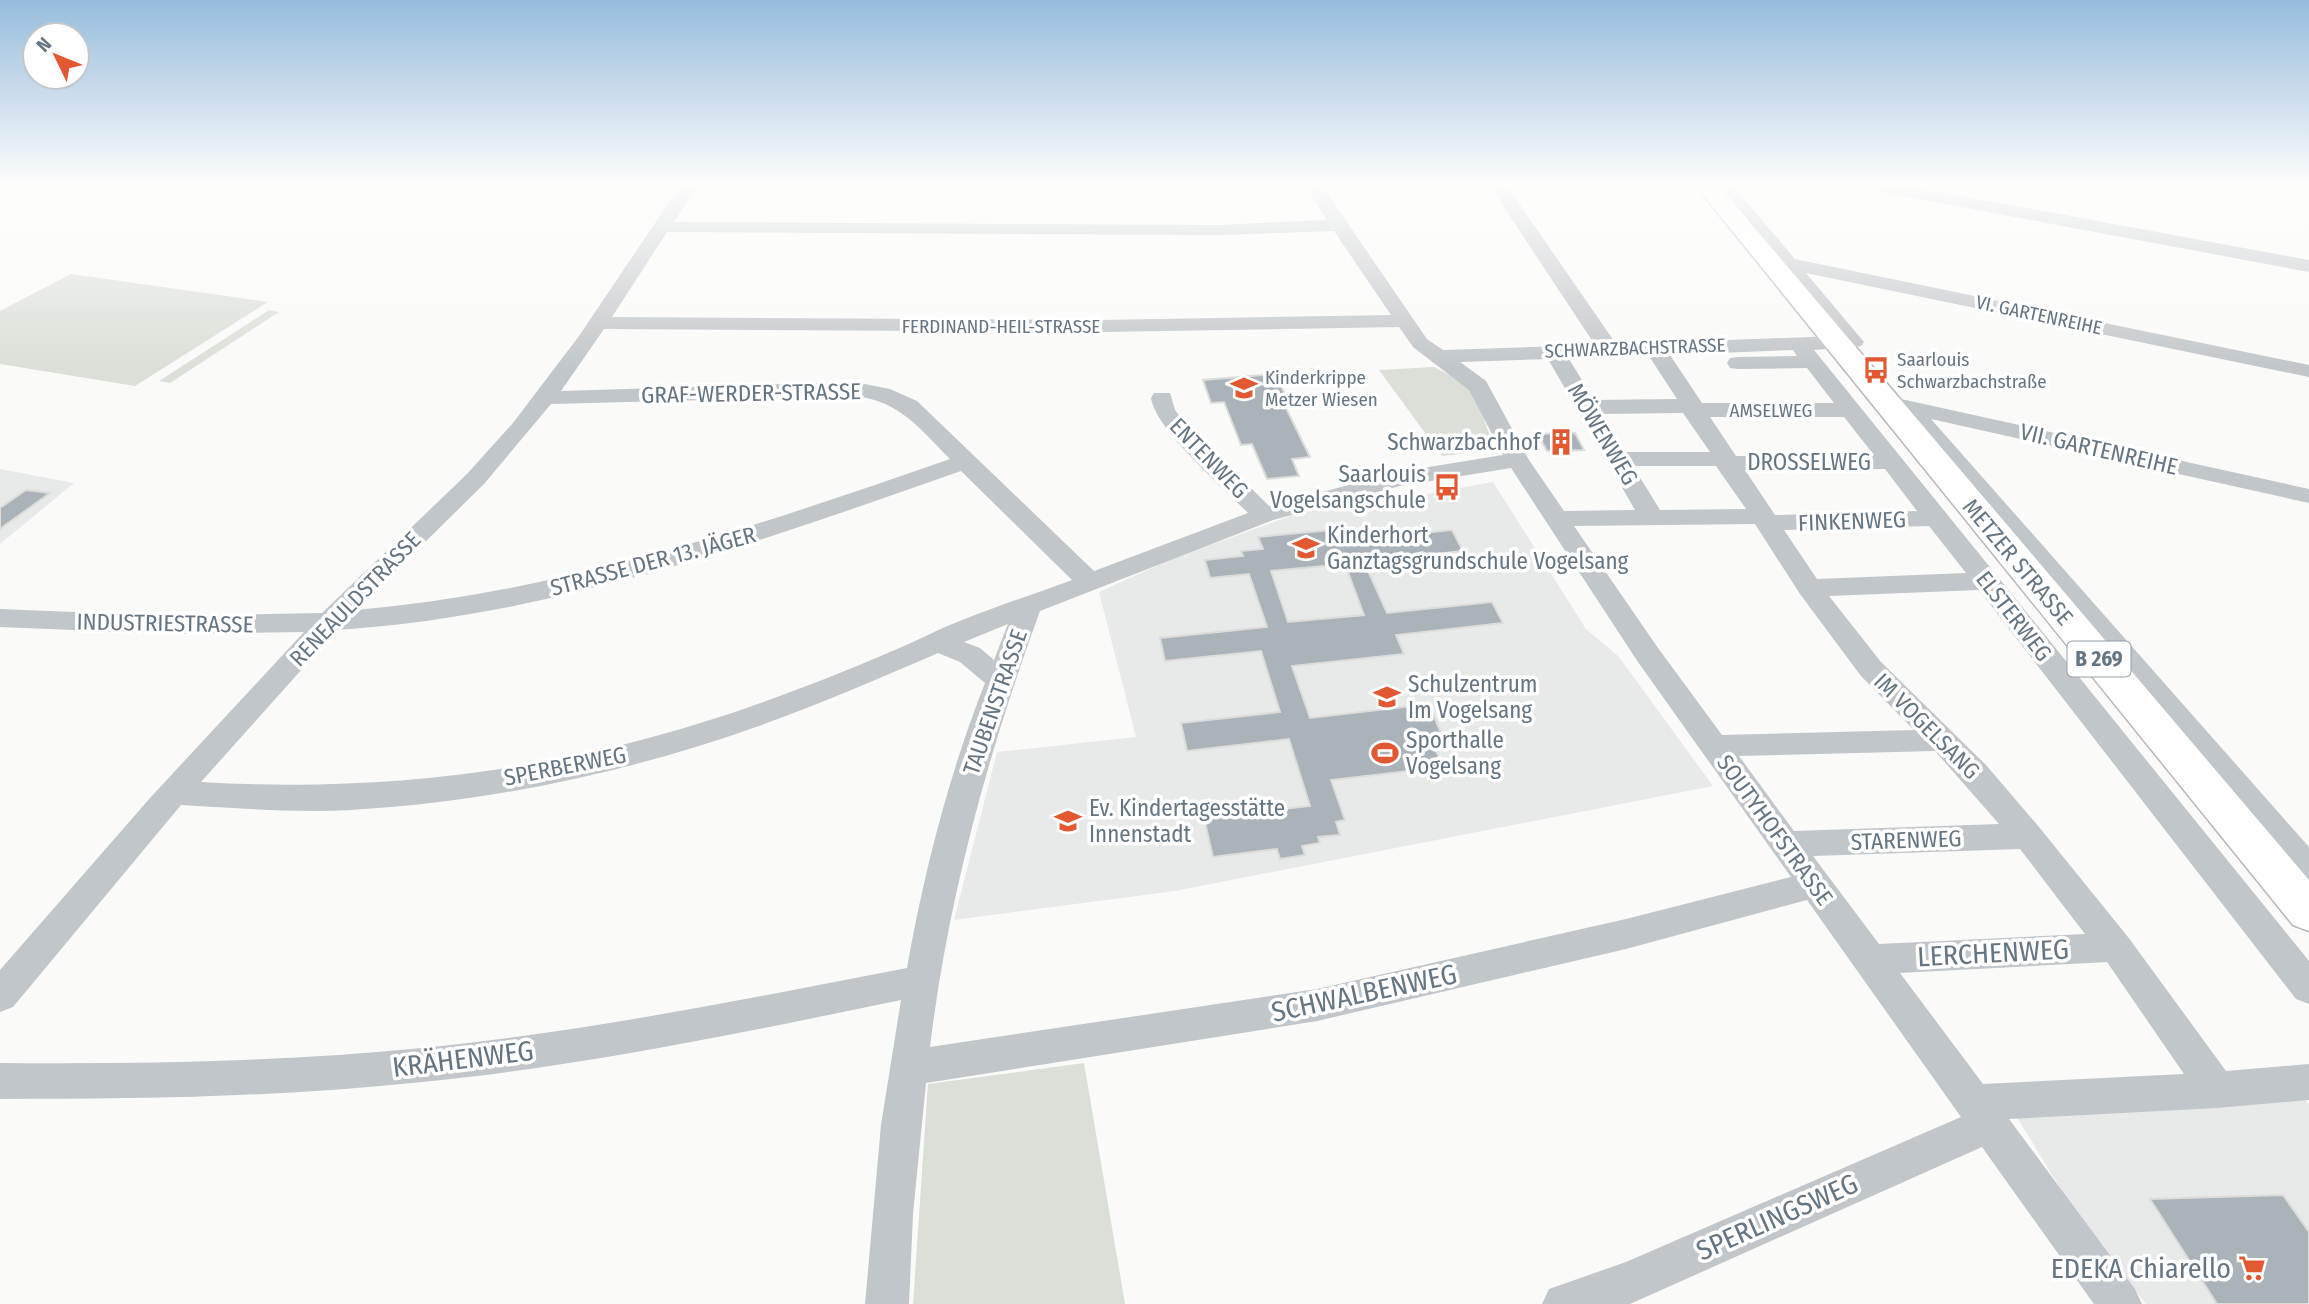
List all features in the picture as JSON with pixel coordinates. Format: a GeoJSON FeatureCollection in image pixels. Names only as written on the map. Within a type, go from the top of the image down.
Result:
{"type":"FeatureCollection","features":[{"type":"Feature","properties":{"kind":"main road","name":"METZER STRASSE"},"geometry":{"type":"LineString","coordinates":[[1764,247],[1780,263],[1833,342],[1898,406],[2309,912]]}},
{"type":"Feature","properties":{"kind":"street","name":"RENEAULDSTRASSE"},"geometry":{"type":"LineString","coordinates":[[0,996],[175,793],[330,621],[490,463],[546,398],[648,247]]}},
{"type":"Feature","properties":{"kind":"street","name":"SOUTYHOFSTRASSE"},"geometry":{"type":"LineString","coordinates":[[1354,247],[1420,343],[1478,386],[1517,460],[1713,746],[2120,1304]]}},
{"type":"Feature","properties":{"kind":"street"},"geometry":{"type":"LineString","coordinates":[[1539,247],[1609,350]]}},
{"type":"Feature","properties":{"kind":"street","name":"METZER STRASSE"},"geometry":{"type":"LineString","coordinates":[[1768,247],[1780,263]]}},
{"type":"Feature","properties":{"kind":"street"},"geometry":{"type":"LineString","coordinates":[[2204,247],[2309,266]]}},
{"type":"Feature","properties":{"kind":"street","name":"VI. GARTENREIHE"},"geometry":{"type":"LineString","coordinates":[[1780,263],[2309,371]]}},
{"type":"Feature","properties":{"kind":"street","name":"FERDINAND-HEIL-STRASSE"},"geometry":{"type":"LineString","coordinates":[[596,323],[1002,327],[1237,326],[1405,321]]}},
{"type":"Feature","properties":{"kind":"street","name":"SCHWARZBACHSTRASSE"},"geometry":{"type":"LineString","coordinates":[[1436,357],[1609,350],[1660,356],[1805,352],[1833,342]]}},
{"type":"Feature","properties":{"kind":"street","name":"MÖWENWEG"},"geometry":{"type":"LineString","coordinates":[[1554,351],[1651,516]]}},
{"type":"Feature","properties":{"kind":"street","name":"ELSTERWEG"},"geometry":{"type":"LineString","coordinates":[[1805,352],[2309,988]]}},
{"type":"Feature","properties":{"kind":"street","name":"IM VOGELSANG"},"geometry":{"type":"LineString","coordinates":[[1660,356],[1808,588],[1871,669],[1975,774],[2028,836],[2116,947],[2217,1090]]}},
{"type":"Feature","properties":{"kind":"street","name":"GRAF-WERDER-STRASSE"},"geometry":{"type":"LineString","coordinates":[[546,398],[854,389],[878,391],[909,406],[1090,583]]}},
{"type":"Feature","properties":{"kind":"street","name":"ENTENWEG"},"geometry":{"type":"LineString","coordinates":[[1162,398],[1164,411],[1264,514]]}},
{"type":"Feature","properties":{"kind":"street","name":"METZER STRASSE"},"geometry":{"type":"LineString","coordinates":[[1898,406],[2309,870]]}},
{"type":"Feature","properties":{"kind":"street","name":"VII. GARTENREIHE"},"geometry":{"type":"LineString","coordinates":[[1898,406],[2309,496]]}},
{"type":"Feature","properties":{"kind":"street","name":"AMSELWEG"},"geometry":{"type":"LineString","coordinates":[[1587,407],[1850,410]]}},
{"type":"Feature","properties":{"kind":"street","name":"DROSSELWEG"},"geometry":{"type":"LineString","coordinates":[[1618,459],[1892,462]]}},
{"type":"Feature","properties":{"kind":"street","name":"TAUBENSTRASSE"},"geometry":{"type":"LineString","coordinates":[[887,1304],[893,1185],[920,981],[953,831],[999,679],[1029,606],[1264,514],[1398,479],[1517,460]]}},
{"type":"Feature","properties":{"kind":"street","name":"STRASSE DER 13. JÄGER"},"geometry":{"type":"LineString","coordinates":[[330,621],[397,616],[508,599],[658,565],[966,461]]}},
{"type":"Feature","properties":{"kind":"street","name":"FINKENWEG"},"geometry":{"type":"LineString","coordinates":[[1556,519],[1651,516],[1765,520],[1936,518]]}},
{"type":"Feature","properties":{"kind":"street"},"geometry":{"type":"LineString","coordinates":[[1808,588],[1986,582]]}},
{"type":"Feature","properties":{"kind":"street","name":"SPERBERWEG"},"geometry":{"type":"LineString","coordinates":[[175,793],[292,799],[366,796],[559,771],[615,758],[744,719],[1029,606]]}},
{"type":"Feature","properties":{"kind":"street","name":"INDUSTRIESTRASSE"},"geometry":{"type":"LineString","coordinates":[[0,618],[223,626],[330,621]]}},
{"type":"Feature","properties":{"kind":"street"},"geometry":{"type":"LineString","coordinates":[[936,642],[970,655],[999,679]]}},
{"type":"Feature","properties":{"kind":"street"},"geometry":{"type":"LineString","coordinates":[[1713,746],[1942,740]]}},
{"type":"Feature","properties":{"kind":"street","name":"STARENWEG"},"geometry":{"type":"LineString","coordinates":[[1784,844],[2028,836]]}},
{"type":"Feature","properties":{"kind":"street","name":"SCHWALBENWEG"},"geometry":{"type":"LineString","coordinates":[[908,1068],[1317,1005],[1626,934],[1814,885]]}},
{"type":"Feature","properties":{"kind":"street","name":"LERCHENWEG"},"geometry":{"type":"LineString","coordinates":[[1870,960],[2116,947]]}},
{"type":"Feature","properties":{"kind":"street","name":"KRÄHENWEG"},"geometry":{"type":"LineString","coordinates":[[0,1081],[132,1082],[289,1077],[424,1065],[552,1049],[733,1018],[920,981]]}},
{"type":"Feature","properties":{"kind":"street"},"geometry":{"type":"LineString","coordinates":[[1981,1114],[2309,1082]]}},
{"type":"Feature","properties":{"kind":"street","name":"SPERLINGSWEG"},"geometry":{"type":"LineString","coordinates":[[1564,1304],[1629,1283],[1981,1114]]}},
{"type":"Feature","properties":{"kind":"shaded area"},"geometry":{"type":"Polygon","coordinates":[[[71,274],[268,302],[135,386],[0,364],[0,311],[71,274]]]}},
{"type":"Feature","properties":{"kind":"shaded area"},"geometry":{"type":"Polygon","coordinates":[[[269,310],[279,312],[170,383],[159,381],[269,310]]]}},
{"type":"Feature","properties":{"kind":"shaded area"},"geometry":{"type":"Polygon","coordinates":[[[1434,367],[1463,382],[1475,395],[1494,447],[1487,451],[1442,456],[1379,370],[1434,367]]]}},
{"type":"Feature","properties":{"kind":"shaded area"},"geometry":{"type":"Polygon","coordinates":[[[0,469],[74,483],[0,544],[0,469]]]}},
{"type":"Feature","properties":{"kind":"shaded area","name":"Schulzentrum Im Vogelsang"},"geometry":{"type":"Polygon","coordinates":[[[1493,482],[1586,629],[1619,657],[1713,786],[1175,891],[954,920],[997,752],[1136,737],[1099,592],[1174,558],[1296,514],[1350,500],[1372,504],[1493,482]]]}},
{"type":"Feature","properties":{"kind":"shaded area"},"geometry":{"type":"Polygon","coordinates":[[[1084,1063],[1125,1304],[913,1304],[928,1084],[1084,1063]]]}},
{"type":"Feature","properties":{"kind":"shaded area"},"geometry":{"type":"Polygon","coordinates":[[[2303,1096],[2309,1105],[2309,1304],[2146,1304],[2068,1201],[2013,1111],[2303,1096]]]}},
{"type":"Feature","properties":{"kind":"building"},"geometry":{"type":"Polygon","coordinates":[[[1275,374],[1286,396],[1280,396],[1310,457],[1292,459],[1299,476],[1267,479],[1252,444],[1241,445],[1224,402],[1211,403],[1203,380],[1275,374]]]}},
{"type":"Feature","properties":{"kind":"building","name":"Schwarzbachhof"},"geometry":{"type":"Polygon","coordinates":[[[1575,433],[1584,450],[1547,451],[1538,434],[1575,433]]]}},
{"type":"Feature","properties":{"kind":"building"},"geometry":{"type":"Polygon","coordinates":[[[26,490],[50,493],[0,529],[0,508],[26,490]]]}},
{"type":"Feature","properties":{"kind":"building"},"geometry":{"type":"Polygon","coordinates":[[[1332,530],[1335,538],[1353,536],[1355,540],[1452,530],[1463,551],[1364,562],[1387,613],[1492,602],[1503,623],[1396,635],[1404,654],[1292,666],[1310,718],[1429,704],[1443,738],[1431,739],[1443,767],[1331,780],[1345,820],[1336,822],[1340,835],[1318,837],[1320,843],[1302,846],[1305,855],[1280,859],[1277,849],[1213,857],[1204,818],[1310,806],[1289,739],[1187,751],[1181,723],[1280,712],[1261,651],[1165,661],[1160,638],[1267,627],[1249,574],[1210,578],[1205,560],[1243,556],[1241,551],[1263,549],[1258,537],[1332,530]],[[1345,564],[1271,571],[1288,622],[1364,615],[1345,564]]]}},
{"type":"Feature","properties":{"kind":"building","name":"EDEKA Chiarello"},"geometry":{"type":"Polygon","coordinates":[[[2283,1195],[2309,1232],[2309,1304],[2217,1304],[2150,1199],[2283,1195]]]}},
{"type":"Feature","properties":{"kind":"place","name":"Saarlouis Schwarzbachstraße"},"geometry":{"type":"Point","coordinates":[1876,370]}},
{"type":"Feature","properties":{"kind":"place","name":"Kinderkrippe Metzer Wiesen"},"geometry":{"type":"Point","coordinates":[1244,388]}},
{"type":"Feature","properties":{"kind":"place","name":"Schwarzbachhof"},"geometry":{"type":"Point","coordinates":[1561,442]}},
{"type":"Feature","properties":{"kind":"place","name":"Saarlouis Vogelsangschule"},"geometry":{"type":"Point","coordinates":[1447,487]}},
{"type":"Feature","properties":{"kind":"place","name":"Kinderhort Ganztagsgrundschule Vogelsang"},"geometry":{"type":"Point","coordinates":[1306,548]}},
{"type":"Feature","properties":{"kind":"place","name":"Schulzentrum Im Vogelsang"},"geometry":{"type":"Point","coordinates":[1387,697]}},
{"type":"Feature","properties":{"kind":"place","name":"Sporthalle Vogelsang"},"geometry":{"type":"Point","coordinates":[1385,753]}},
{"type":"Feature","properties":{"kind":"place","name":"Ev. Kindertagesstätte Innenstadt"},"geometry":{"type":"Point","coordinates":[1068,821]}},
{"type":"Feature","properties":{"kind":"place","name":"EDEKA Chiarello"},"geometry":{"type":"Point","coordinates":[2252,1268]}}]}
